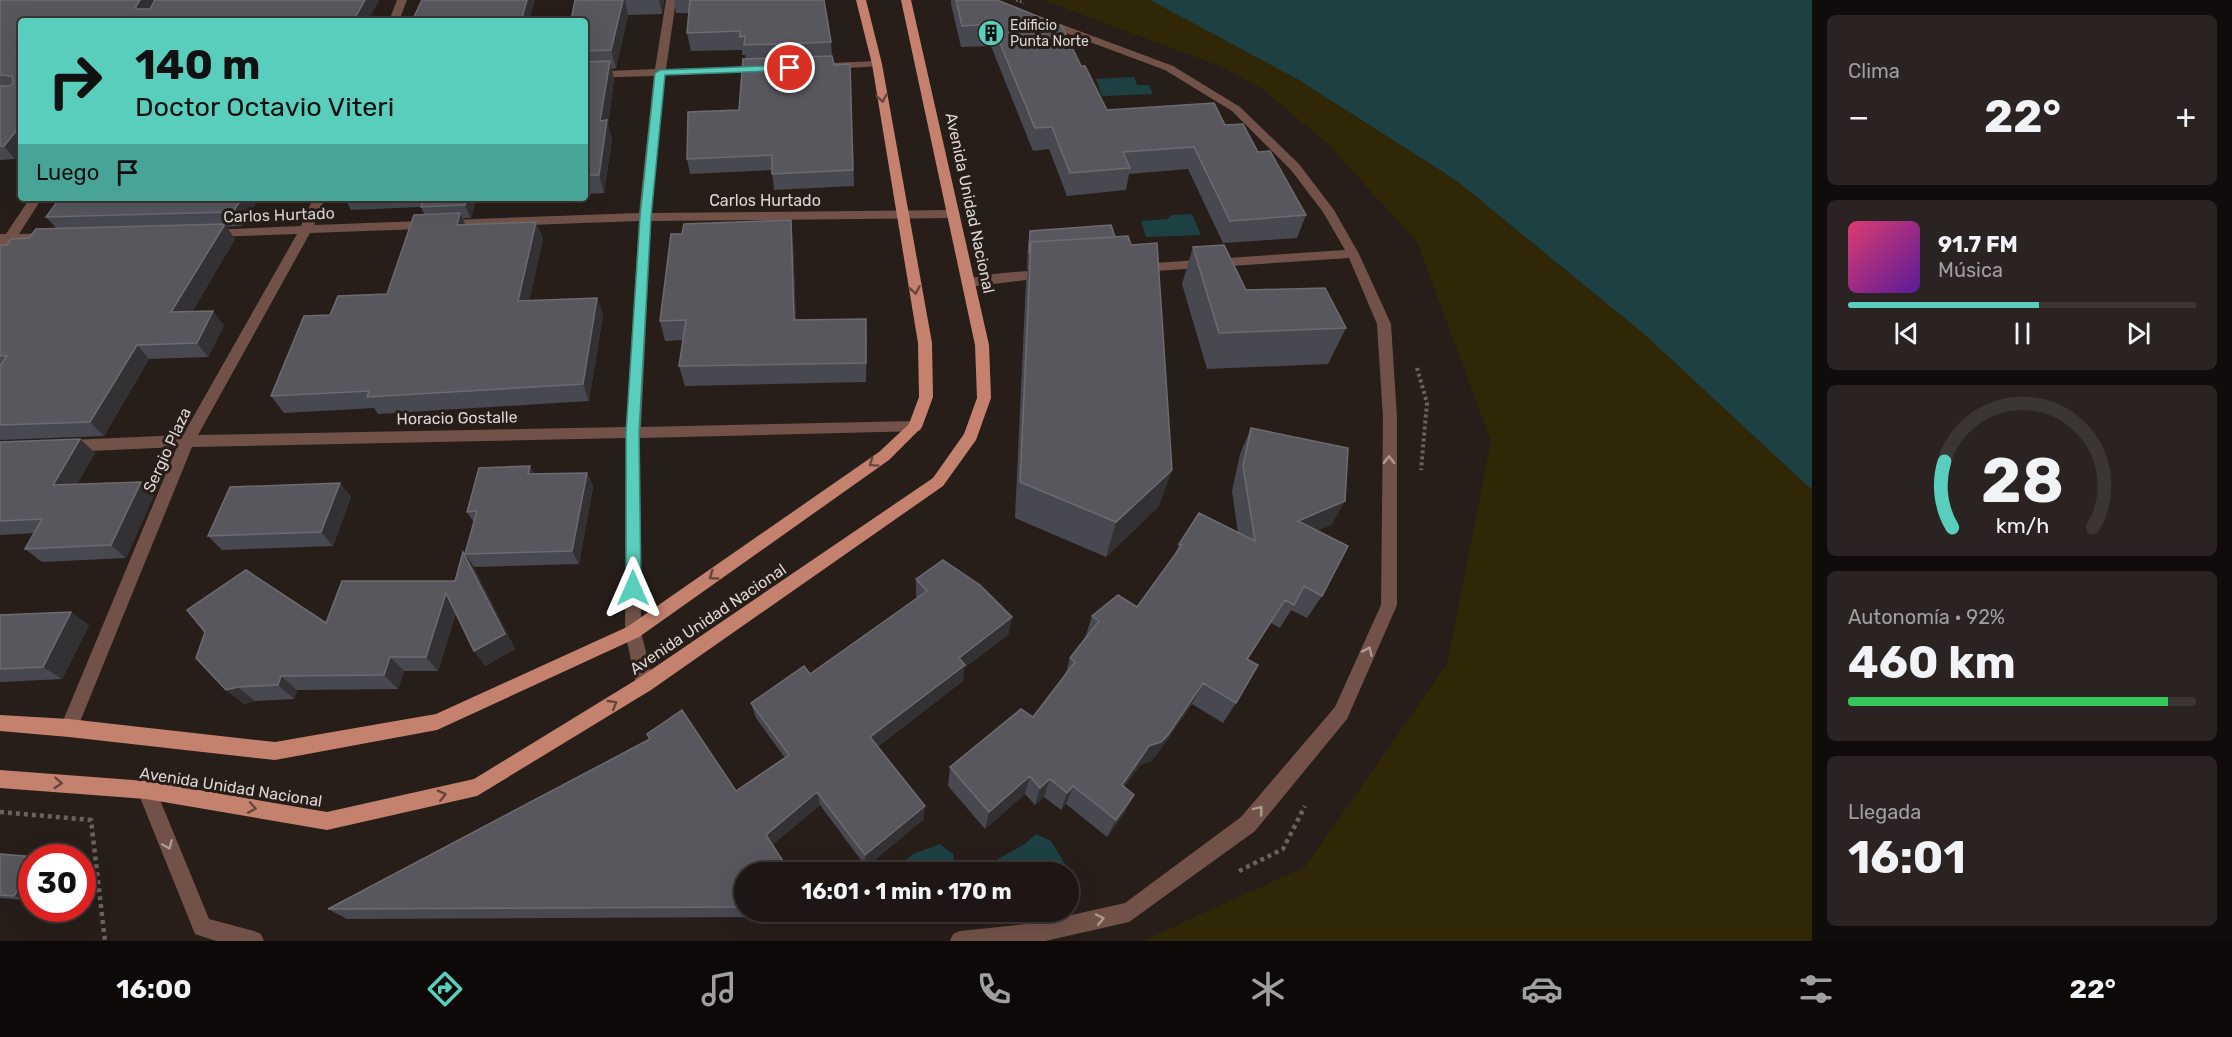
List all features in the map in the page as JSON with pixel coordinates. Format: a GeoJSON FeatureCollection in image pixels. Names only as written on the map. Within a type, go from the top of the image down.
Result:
{"type":"FeatureCollection","features":[{"type":"Feature","properties":{"kind":"main road","name":"Avenida Unidad Nacional"},"geometry":{"type":"LineString","coordinates":[[0,723],[69,728],[275,751],[437,722],[633,632],[884,456],[915,427],[926,397],[925,343],[877,64],[861,0]]}},
{"type":"Feature","properties":{"kind":"main road","name":"Avenida Unidad Nacional"},"geometry":{"type":"LineString","coordinates":[[0,779],[146,790],[327,821],[477,787],[645,684],[939,482],[971,436],[984,398],[982,345],[906,0]]}},
{"type":"Feature","properties":{"kind":"street"},"geometry":{"type":"LineString","coordinates":[[395,18],[402,0]]}},
{"type":"Feature","properties":{"kind":"street"},"geometry":{"type":"LineString","coordinates":[[645,684],[633,632],[633,433],[645,217],[660,73],[671,0]]}},
{"type":"Feature","properties":{"kind":"street"},"geometry":{"type":"LineString","coordinates":[[960,941],[1036,933],[1129,912],[1248,824],[1341,713],[1389,605],[1389,418],[1384,324],[1353,254],[1328,210],[1295,167],[1236,109],[1169,68],[1029,10]]}},
{"type":"Feature","properties":{"kind":"street"},"geometry":{"type":"LineString","coordinates":[[820,66],[877,64]]}},
{"type":"Feature","properties":{"kind":"street"},"geometry":{"type":"LineString","coordinates":[[588,75],[774,68]]}},
{"type":"Feature","properties":{"kind":"street"},"geometry":{"type":"LineString","coordinates":[[0,252],[5,238],[34,201]]}},
{"type":"Feature","properties":{"kind":"street","name":"Sergio Plaza"},"geometry":{"type":"LineString","coordinates":[[69,728],[187,441],[304,231],[318,201]]}},
{"type":"Feature","properties":{"kind":"street","name":"Carlos Hurtado"},"geometry":{"type":"LineString","coordinates":[[199,233],[645,217],[954,214]]}},
{"type":"Feature","properties":{"kind":"street"},"geometry":{"type":"LineString","coordinates":[[5,238],[57,237]]}},
{"type":"Feature","properties":{"kind":"street"},"geometry":{"type":"LineString","coordinates":[[1129,268],[1353,254]]}},
{"type":"Feature","properties":{"kind":"street"},"geometry":{"type":"LineString","coordinates":[[969,283],[1011,276],[1058,273]]}},
{"type":"Feature","properties":{"kind":"street","name":"Horacio Gostalle"},"geometry":{"type":"LineString","coordinates":[[58,446],[187,441],[915,427]]}},
{"type":"Feature","properties":{"kind":"street"},"geometry":{"type":"LineString","coordinates":[[146,790],[202,927],[254,941]]}},
{"type":"Feature","properties":{"kind":"path"},"geometry":{"type":"LineString","coordinates":[[1016,0],[1029,10]]}},
{"type":"Feature","properties":{"kind":"path"},"geometry":{"type":"LineString","coordinates":[[1415,360],[1427,403],[1420,471]]}},
{"type":"Feature","properties":{"kind":"path"},"geometry":{"type":"LineString","coordinates":[[1232,875],[1283,849],[1311,796]]}},
{"type":"Feature","properties":{"kind":"path"},"geometry":{"type":"LineString","coordinates":[[0,812],[90,820],[105,941]]}},
{"type":"Feature","properties":{"kind":"sand"},"geometry":{"type":"Polygon","coordinates":[[[1043,0],[1150,0],[1299,80],[1457,181],[1644,334],[1812,490],[1812,941],[1142,941],[1305,867],[1447,664],[1491,441],[1417,242],[1327,143],[1261,88],[1217,65],[1043,0]]]}},
{"type":"Feature","properties":{"kind":"water"},"geometry":{"type":"Polygon","coordinates":[[[1150,0],[1812,0],[1812,490],[1644,334],[1457,181],[1299,80],[1150,0]]]}},
{"type":"Feature","properties":{"kind":"water"},"geometry":{"type":"Polygon","coordinates":[[[1134,77],[1137,85],[1149,85],[1153,94],[1102,96],[1096,79],[1134,77]]]}},
{"type":"Feature","properties":{"kind":"water"},"geometry":{"type":"Polygon","coordinates":[[[1192,214],[1201,235],[1146,237],[1141,221],[1167,219],[1172,215],[1192,214]]]}},
{"type":"Feature","properties":{"kind":"water"},"geometry":{"type":"Polygon","coordinates":[[[1036,834],[1051,841],[1064,862],[1000,862],[998,859],[1025,844],[1036,834]]]}},
{"type":"Feature","properties":{"kind":"water"},"geometry":{"type":"Polygon","coordinates":[[[940,844],[953,854],[954,862],[904,862],[913,854],[940,844]]]}},
{"type":"Feature","properties":{"kind":"building"},"geometry":{"type":"Polygon","coordinates":[[[0,0],[140,0],[136,9],[150,9],[155,0],[365,0],[355,18],[18,18],[18,129],[4,146],[0,146],[0,86],[10,86],[13,83],[12,76],[0,75],[0,0]]]}},
{"type":"Feature","properties":{"kind":"building"},"geometry":{"type":"Polygon","coordinates":[[[422,0],[527,0],[522,18],[413,18],[422,0]]]}},
{"type":"Feature","properties":{"kind":"building"},"geometry":{"type":"Polygon","coordinates":[[[575,0],[623,0],[611,50],[588,51],[588,18],[572,18],[575,0]]]}},
{"type":"Feature","properties":{"kind":"building"},"geometry":{"type":"Polygon","coordinates":[[[690,0],[824,0],[831,42],[744,45],[745,36],[740,37],[740,31],[687,33],[690,0]]]}},
{"type":"Feature","properties":{"kind":"building"},"geometry":{"type":"Polygon","coordinates":[[[956,0],[997,0],[1062,26],[1081,66],[1085,66],[1107,110],[1214,103],[1225,125],[1243,124],[1258,152],[1270,151],[1306,215],[1230,221],[1194,147],[1123,152],[1130,168],[1070,173],[1052,127],[1035,128],[992,24],[962,26],[956,0]]]}},
{"type":"Feature","properties":{"kind":"building"},"geometry":{"type":"Polygon","coordinates":[[[832,56],[834,65],[850,64],[853,170],[772,174],[772,155],[687,159],[688,112],[739,110],[743,59],[832,56]]]}},
{"type":"Feature","properties":{"kind":"building"},"geometry":{"type":"Polygon","coordinates":[[[610,61],[600,121],[607,120],[599,175],[588,175],[588,62],[610,61]]]}},
{"type":"Feature","properties":{"kind":"building"},"geometry":{"type":"Polygon","coordinates":[[[58,201],[240,201],[233,212],[46,217],[58,201]]]}},
{"type":"Feature","properties":{"kind":"building"},"geometry":{"type":"Polygon","coordinates":[[[422,201],[466,201],[465,205],[421,207],[422,201]]]}},
{"type":"Feature","properties":{"kind":"building"},"geometry":{"type":"Polygon","coordinates":[[[460,213],[457,225],[536,222],[518,301],[597,298],[583,384],[367,397],[369,391],[271,396],[304,316],[330,315],[338,296],[387,294],[414,215],[460,213]]]}},
{"type":"Feature","properties":{"kind":"building"},"geometry":{"type":"Polygon","coordinates":[[[791,220],[794,320],[866,319],[866,363],[679,366],[686,320],[660,321],[671,234],[682,234],[684,224],[791,220]]]}},
{"type":"Feature","properties":{"kind":"building"},"geometry":{"type":"Polygon","coordinates":[[[225,224],[171,312],[213,311],[197,343],[137,345],[90,422],[0,425],[0,366],[7,356],[0,356],[0,245],[7,245],[11,239],[29,238],[36,229],[225,224]]]}},
{"type":"Feature","properties":{"kind":"building"},"geometry":{"type":"Polygon","coordinates":[[[1111,225],[1115,237],[1031,242],[1029,253],[1030,231],[1111,225]]]}},
{"type":"Feature","properties":{"kind":"building"},"geometry":{"type":"Polygon","coordinates":[[[1128,236],[1131,245],[1157,243],[1172,470],[1116,522],[1020,482],[1031,242],[1128,236]]]}},
{"type":"Feature","properties":{"kind":"building"},"geometry":{"type":"Polygon","coordinates":[[[1224,245],[1246,290],[1325,288],[1346,328],[1219,333],[1193,247],[1224,245]]]}},
{"type":"Feature","properties":{"kind":"building"},"geometry":{"type":"Polygon","coordinates":[[[1251,428],[1348,448],[1345,501],[1298,521],[1348,546],[1322,596],[1304,586],[1294,605],[1285,600],[1247,659],[1258,665],[1236,703],[1203,683],[1168,735],[1161,742],[1149,746],[1122,785],[1134,795],[1116,820],[1073,786],[1067,793],[1050,779],[1040,788],[1030,776],[989,812],[950,767],[1021,709],[1033,717],[1075,662],[1070,658],[1099,621],[1092,616],[1118,595],[1137,607],[1182,545],[1179,544],[1199,513],[1255,541],[1243,466],[1251,428]]]}},
{"type":"Feature","properties":{"kind":"building"},"geometry":{"type":"Polygon","coordinates":[[[80,439],[53,485],[141,482],[111,545],[25,549],[42,519],[0,521],[0,442],[80,439]]]}},
{"type":"Feature","properties":{"kind":"building"},"geometry":{"type":"Polygon","coordinates":[[[530,466],[528,474],[587,473],[572,551],[465,554],[477,511],[467,512],[479,468],[530,466]]]}},
{"type":"Feature","properties":{"kind":"building"},"geometry":{"type":"Polygon","coordinates":[[[340,483],[321,532],[208,536],[230,487],[340,483]]]}},
{"type":"Feature","properties":{"kind":"building"},"geometry":{"type":"Polygon","coordinates":[[[463,552],[505,634],[474,651],[446,593],[426,657],[390,657],[384,675],[281,676],[278,685],[238,687],[226,690],[196,658],[205,632],[187,610],[246,570],[326,623],[342,581],[455,581],[463,552]]]}},
{"type":"Feature","properties":{"kind":"building"},"geometry":{"type":"Polygon","coordinates":[[[943,560],[980,585],[1012,617],[959,658],[965,665],[870,737],[925,806],[865,855],[817,792],[766,835],[783,861],[734,862],[734,907],[328,909],[650,739],[647,734],[682,710],[736,791],[789,755],[751,703],[804,666],[810,674],[927,591],[916,579],[943,560]]]}},
{"type":"Feature","properties":{"kind":"building"},"geometry":{"type":"Polygon","coordinates":[[[71,612],[43,667],[0,669],[0,615],[71,612]]]}},
{"type":"Feature","properties":{"kind":"building"},"geometry":{"type":"Polygon","coordinates":[[[0,854],[18,855],[18,889],[14,896],[0,895],[0,854]]]}},
{"type":"Feature","properties":{"kind":"place","name":"Edificio Punta Norte"},"geometry":{"type":"Point","coordinates":[991,33]}},
{"type":"Feature","properties":{"kind":"route"},"geometry":{"type":"LineString","coordinates":[[633,588],[633,433],[645,217],[660,73],[790,68]]}}]}
